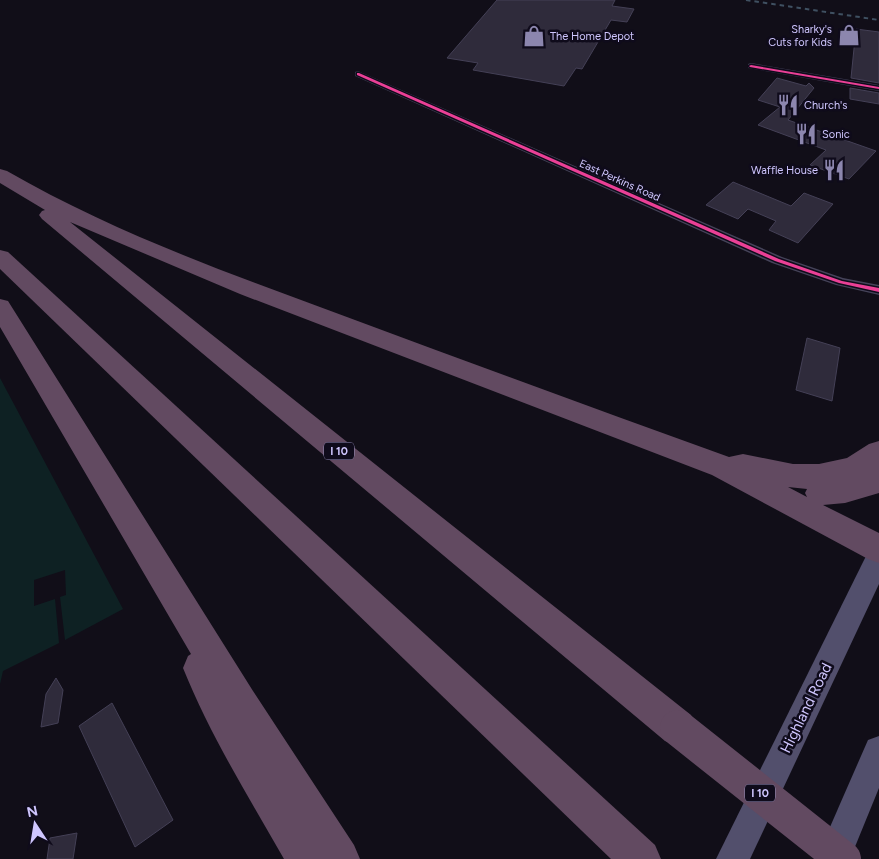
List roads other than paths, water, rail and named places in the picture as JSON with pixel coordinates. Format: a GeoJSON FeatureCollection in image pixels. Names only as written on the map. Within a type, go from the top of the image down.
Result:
{"type":"FeatureCollection","features":[{"type":"Feature","properties":{"kind":"highway"},"geometry":{"type":"LineString","coordinates":[[0,175],[50,204],[94,225],[248,289],[722,467],[879,549]]}},
{"type":"Feature","properties":{"kind":"highway","name":"I 10"},"geometry":{"type":"LineString","coordinates":[[0,175],[678,728],[843,859]]}},
{"type":"Feature","properties":{"kind":"highway"},"geometry":{"type":"LineString","coordinates":[[0,257],[629,848]]}},
{"type":"Feature","properties":{"kind":"highway"},"geometry":{"type":"LineString","coordinates":[[0,307],[134,532],[297,795],[340,859]]}},
{"type":"Feature","properties":{"kind":"highway"},"geometry":{"type":"LineString","coordinates":[[722,467],[741,465],[799,476],[830,474],[856,468],[870,461],[879,452]]}},
{"type":"Feature","properties":{"kind":"highway"},"geometry":{"type":"LineString","coordinates":[[759,486],[806,494],[845,491],[879,481]]}},
{"type":"Feature","properties":{"kind":"highway"},"geometry":{"type":"LineString","coordinates":[[134,532],[224,718],[307,859]]}},
{"type":"Feature","properties":{"kind":"main road","name":"Highland Road"},"geometry":{"type":"LineString","coordinates":[[733,859],[879,556]]}},
{"type":"Feature","properties":{"kind":"main road"},"geometry":{"type":"LineString","coordinates":[[833,859],[879,751]]}},
{"type":"Feature","properties":{"kind":"street"},"geometry":{"type":"LineString","coordinates":[[751,66],[879,88]]}},
{"type":"Feature","properties":{"kind":"street","name":"East Perkins Road"},"geometry":{"type":"LineString","coordinates":[[358,74],[777,260],[841,282],[879,290]]}},
{"type":"Feature","properties":{"kind":"railway"},"geometry":{"type":"LineString","coordinates":[[746,0],[879,20]]}},
{"type":"Feature","properties":{"kind":"place","name":"Sharky's Cuts for Kids"},"geometry":{"type":"Point","coordinates":[849,35]}},
{"type":"Feature","properties":{"kind":"place","name":"The Home Depot"},"geometry":{"type":"Point","coordinates":[534,36]}},
{"type":"Feature","properties":{"kind":"place","name":"Church's"},"geometry":{"type":"Point","coordinates":[788,105]}},
{"type":"Feature","properties":{"kind":"place","name":"Sonic"},"geometry":{"type":"Point","coordinates":[806,134]}},
{"type":"Feature","properties":{"kind":"place","name":"Waffle House"},"geometry":{"type":"Point","coordinates":[834,170]}}]}
